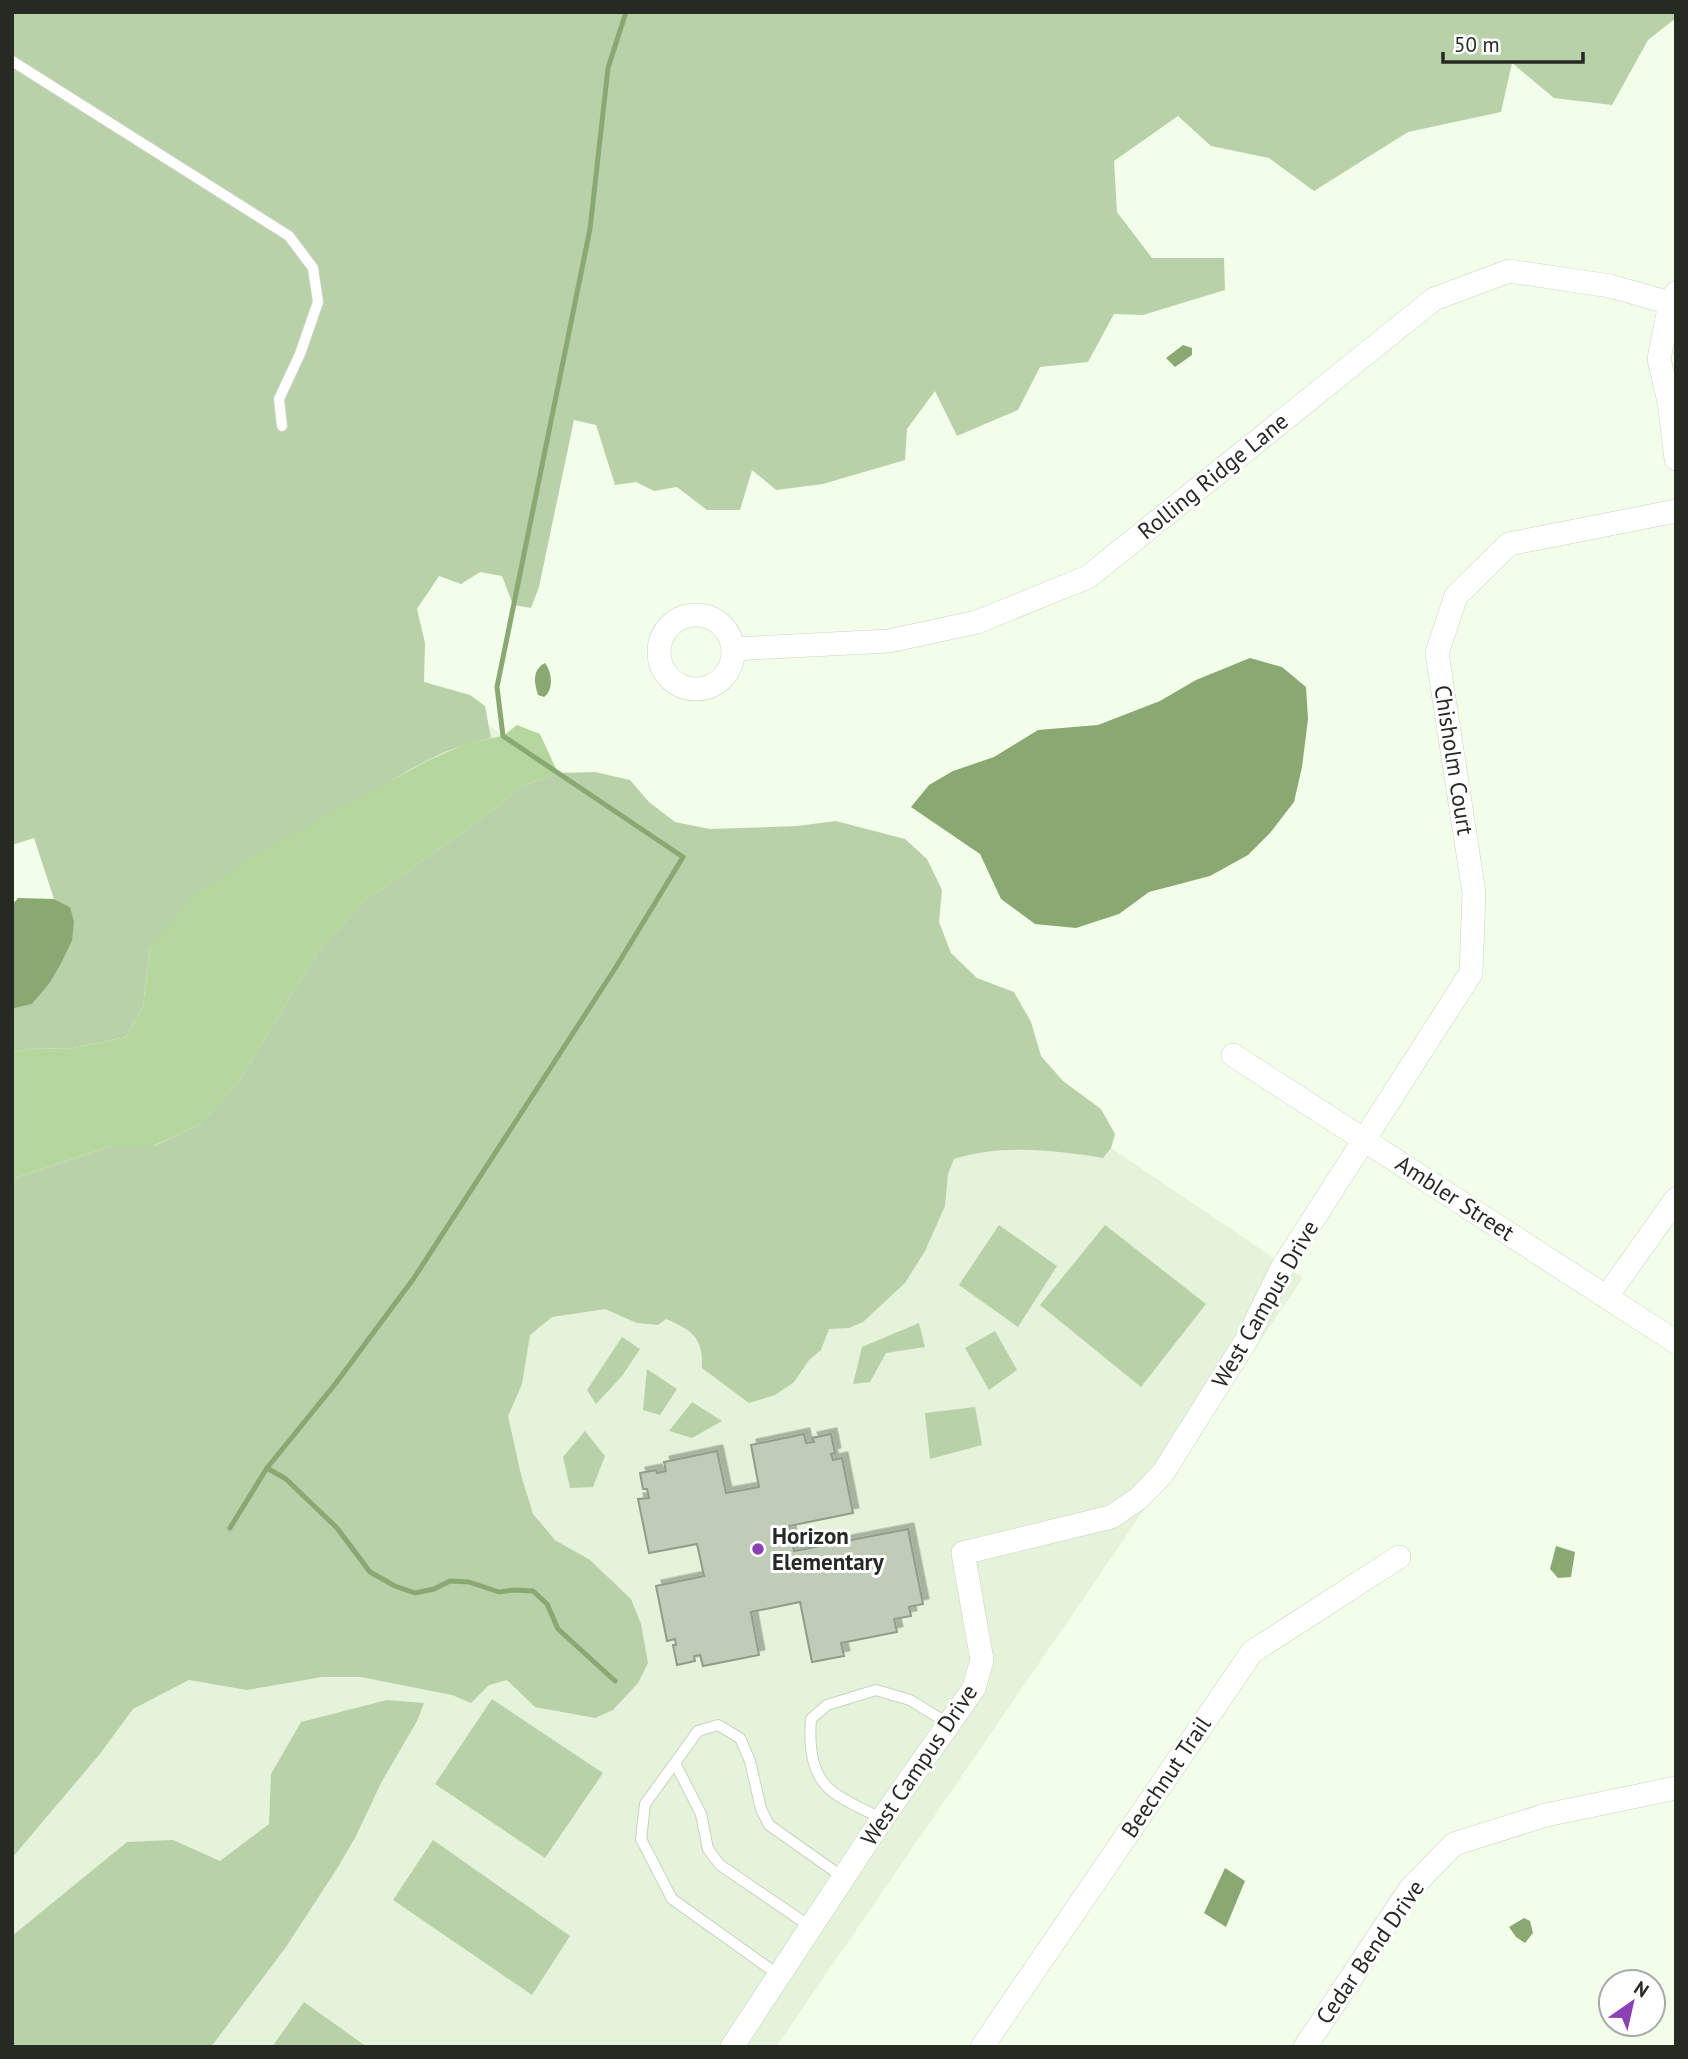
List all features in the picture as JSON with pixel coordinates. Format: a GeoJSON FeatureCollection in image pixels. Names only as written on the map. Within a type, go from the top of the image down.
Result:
{"type":"FeatureCollection","features":[{"type":"Feature","properties":{"kind":"street","name":"Rolling Ridge Lane"},"geometry":{"type":"LineString","coordinates":[[733,649],[889,641],[977,622],[1088,577],[1434,299],[1509,271],[1673,298]]}},
{"type":"Feature","properties":{"kind":"street"},"geometry":{"type":"LineString","coordinates":[[1673,298],[1659,359],[1669,402],[1676,459]]}},
{"type":"Feature","properties":{"kind":"street","name":"Chisholm Court"},"geometry":{"type":"LineString","coordinates":[[1363,1140],[1471,973],[1474,893],[1437,653],[1456,596],[1509,544],[1676,511]]}},
{"type":"Feature","properties":{"kind":"street","name":"Ambler Street"},"geometry":{"type":"LineString","coordinates":[[1233,1055],[1676,1342]]}},
{"type":"Feature","properties":{"kind":"street","name":"West Campus Drive"},"geometry":{"type":"LineString","coordinates":[[732,2047],[882,1819],[974,1688],[982,1660],[963,1553],[1111,1517],[1139,1498],[1163,1473],[1247,1339],[1282,1268],[1363,1140]]}},
{"type":"Feature","properties":{"kind":"street"},"geometry":{"type":"LineString","coordinates":[[1607,1296],[1676,1199]]}},
{"type":"Feature","properties":{"kind":"street","name":"Beechnut Trail"},"geometry":{"type":"LineString","coordinates":[[982,2047],[1252,1652],[1399,1557]]}},
{"type":"Feature","properties":{"kind":"street","name":"Cedar Bend Drive"},"geometry":{"type":"LineString","coordinates":[[1305,2047],[1410,1889],[1454,1844],[1546,1815],[1676,1788]]}},
{"type":"Feature","properties":{"kind":"lane"},"geometry":{"type":"LineString","coordinates":[[12,61],[289,236],[313,268],[318,302],[300,354],[279,399],[282,426]]}},
{"type":"Feature","properties":{"kind":"lane"},"geometry":{"type":"LineString","coordinates":[[882,1819],[831,1791],[817,1770],[809,1742],[811,1720],[827,1705],[876,1690],[910,1700],[949,1724]]}},
{"type":"Feature","properties":{"kind":"lane"},"geometry":{"type":"LineString","coordinates":[[780,1976],[672,1899],[641,1839],[645,1804],[698,1731],[718,1726],[740,1738],[750,1761],[761,1809],[769,1825],[845,1878]]}},
{"type":"Feature","properties":{"kind":"lane"},"geometry":{"type":"LineString","coordinates":[[675,1763],[701,1814],[708,1849],[720,1865],[811,1927]]}},
{"type":"Feature","properties":{"kind":"shaded area"},"geometry":{"type":"Polygon","coordinates":[[[12,12],[1676,12],[1676,18],[1648,40],[1612,105],[1554,98],[1512,63],[1501,112],[1408,132],[1314,191],[1269,158],[1211,146],[1178,116],[1114,161],[1117,212],[1152,258],[1224,258],[1225,290],[1143,315],[1114,314],[1088,362],[1040,367],[1018,410],[957,436],[935,391],[907,429],[905,460],[823,484],[776,490],[752,470],[740,510],[707,510],[677,487],[654,491],[636,482],[615,485],[596,425],[574,420],[539,587],[531,608],[513,605],[502,576],[480,572],[461,584],[439,576],[417,609],[425,643],[424,682],[470,695],[485,706],[491,738],[442,754],[395,778],[150,948],[143,1006],[126,1037],[74,1048],[12,1052],[12,1009],[32,1004],[49,984],[72,941],[70,907],[54,899],[34,838],[12,845],[12,12]]]}},
{"type":"Feature","properties":{"kind":"shaded area"},"geometry":{"type":"Polygon","coordinates":[[[1183,345],[1192,348],[1192,355],[1175,367],[1166,358],[1183,345]]]}},
{"type":"Feature","properties":{"kind":"shaded area"},"geometry":{"type":"Polygon","coordinates":[[[1250,658],[1282,667],[1306,687],[1308,719],[1302,767],[1294,802],[1270,833],[1248,855],[1210,876],[1149,892],[1119,914],[1076,928],[1035,924],[1001,899],[980,854],[911,807],[929,785],[953,771],[994,757],[1038,730],[1098,725],[1160,701],[1196,680],[1250,658]]]}},
{"type":"Feature","properties":{"kind":"shaded area"},"geometry":{"type":"Polygon","coordinates":[[[545,663],[551,681],[544,697],[538,695],[535,677],[538,669],[545,663]]]}},
{"type":"Feature","properties":{"kind":"shaded area"},"geometry":{"type":"Polygon","coordinates":[[[424,682],[1303,1278],[776,2047],[12,2047],[12,1292],[424,682]]]}},
{"type":"Feature","properties":{"kind":"shaded area"},"geometry":{"type":"Polygon","coordinates":[[[517,725],[540,734],[558,773],[522,786],[475,824],[364,901],[318,952],[237,1084],[199,1125],[153,1146],[111,1146],[12,1179],[12,1052],[74,1048],[126,1037],[143,1006],[150,948],[192,897],[256,854],[427,761],[468,743],[503,736],[517,725]]]}},
{"type":"Feature","properties":{"kind":"shaded area"},"geometry":{"type":"Polygon","coordinates":[[[595,772],[630,780],[649,802],[675,822],[710,829],[797,826],[836,821],[905,839],[927,859],[942,890],[939,922],[951,953],[977,978],[1014,992],[1031,1022],[1041,1056],[1063,1081],[1101,1109],[1115,1134],[1111,1148],[1103,1158],[1047,1151],[1009,1150],[954,1159],[948,1174],[945,1206],[925,1251],[905,1283],[863,1322],[849,1328],[829,1329],[821,1350],[809,1360],[794,1382],[775,1395],[749,1403],[702,1368],[701,1349],[694,1336],[666,1319],[658,1325],[637,1323],[605,1309],[552,1317],[530,1335],[522,1384],[508,1416],[533,1514],[555,1540],[590,1560],[631,1599],[641,1624],[648,1663],[638,1683],[613,1710],[595,1718],[535,1707],[507,1680],[489,1685],[471,1703],[452,1695],[361,1677],[322,1677],[247,1690],[189,1680],[133,1709],[99,1755],[12,1858],[12,1179],[111,1146],[154,1146],[199,1125],[237,1084],[318,952],[364,901],[475,824],[522,786],[558,773],[595,772]]]}},
{"type":"Feature","properties":{"kind":"shaded area"},"geometry":{"type":"Polygon","coordinates":[[[18,898],[54,899],[70,907],[74,922],[72,941],[49,984],[32,1004],[12,1009],[12,905],[18,898]]]}},
{"type":"Feature","properties":{"kind":"shaded area"},"geometry":{"type":"Polygon","coordinates":[[[999,1225],[1057,1266],[1018,1327],[959,1285],[999,1225]]]}},
{"type":"Feature","properties":{"kind":"shaded area"},"geometry":{"type":"Polygon","coordinates":[[[1105,1225],[1206,1304],[1141,1387],[1040,1305],[1105,1225]]]}},
{"type":"Feature","properties":{"kind":"shaded area"},"geometry":{"type":"Polygon","coordinates":[[[919,1323],[925,1347],[886,1353],[870,1382],[853,1384],[862,1347],[919,1323]]]}},
{"type":"Feature","properties":{"kind":"shaded area"},"geometry":{"type":"Polygon","coordinates":[[[995,1331],[1017,1370],[989,1390],[965,1348],[995,1331]]]}},
{"type":"Feature","properties":{"kind":"shaded area"},"geometry":{"type":"Polygon","coordinates":[[[622,1337],[640,1349],[622,1376],[596,1404],[587,1390],[622,1337]]]}},
{"type":"Feature","properties":{"kind":"shaded area"},"geometry":{"type":"Polygon","coordinates":[[[647,1369],[677,1389],[660,1415],[643,1410],[647,1369]]]}},
{"type":"Feature","properties":{"kind":"shaded area"},"geometry":{"type":"Polygon","coordinates":[[[692,1402],[722,1421],[692,1438],[669,1431],[692,1402]]]}},
{"type":"Feature","properties":{"kind":"shaded area"},"geometry":{"type":"Polygon","coordinates":[[[975,1407],[982,1445],[930,1459],[925,1413],[975,1407]]]}},
{"type":"Feature","properties":{"kind":"shaded area"},"geometry":{"type":"Polygon","coordinates":[[[585,1431],[605,1456],[593,1487],[570,1488],[563,1457],[585,1431]]]}},
{"type":"Feature","properties":{"kind":"shaded area"},"geometry":{"type":"Polygon","coordinates":[[[1556,1546],[1575,1552],[1571,1577],[1558,1578],[1550,1569],[1556,1546]]]}},
{"type":"Feature","properties":{"kind":"shaded area"},"geometry":{"type":"Polygon","coordinates":[[[492,1699],[603,1773],[545,1858],[435,1784],[492,1699]]]}},
{"type":"Feature","properties":{"kind":"shaded area"},"geometry":{"type":"Polygon","coordinates":[[[387,1700],[424,1703],[417,1721],[381,1783],[338,1867],[286,1947],[211,2047],[12,2047],[12,1936],[127,1842],[173,1840],[220,1861],[269,1824],[271,1774],[301,1722],[387,1700]]]}},
{"type":"Feature","properties":{"kind":"shaded area"},"geometry":{"type":"Polygon","coordinates":[[[433,1840],[570,1936],[532,1995],[393,1900],[433,1840]]]}},
{"type":"Feature","properties":{"kind":"shaded area"},"geometry":{"type":"Polygon","coordinates":[[[1225,1868],[1245,1881],[1226,1927],[1204,1913],[1225,1868]]]}},
{"type":"Feature","properties":{"kind":"shaded area"},"geometry":{"type":"Polygon","coordinates":[[[1524,1918],[1530,1921],[1533,1933],[1525,1943],[1516,1937],[1509,1927],[1524,1918]]]}},
{"type":"Feature","properties":{"kind":"shaded area"},"geometry":{"type":"Polygon","coordinates":[[[304,2002],[367,2047],[272,2047],[304,2002]]]}},
{"type":"Feature","properties":{"kind":"building"},"geometry":{"type":"Polygon","coordinates":[[[804,1434],[806,1443],[814,1442],[812,1438],[831,1434],[835,1453],[831,1454],[833,1460],[842,1458],[853,1513],[789,1526],[794,1551],[908,1529],[923,1604],[909,1607],[911,1616],[894,1619],[897,1632],[841,1643],[844,1656],[812,1662],[800,1602],[751,1612],[759,1655],[703,1666],[700,1655],[694,1656],[695,1661],[677,1665],[673,1645],[676,1645],[675,1639],[667,1641],[656,1586],[704,1576],[697,1544],[649,1553],[638,1499],[649,1498],[647,1489],[643,1489],[640,1473],[666,1471],[664,1462],[717,1451],[726,1493],[759,1487],[751,1445],[804,1434]]]}},
{"type":"Feature","properties":{"kind":"waterway"},"geometry":{"type":"LineString","coordinates":[[230,1528],[267,1468],[336,1383],[414,1278],[616,967],[683,857],[503,736],[497,687],[590,229],[608,68],[626,12]]}},
{"type":"Feature","properties":{"kind":"waterway"},"geometry":{"type":"LineString","coordinates":[[267,1468],[286,1479],[337,1528],[370,1572],[395,1586],[415,1593],[434,1589],[450,1581],[469,1582],[499,1592],[533,1591],[547,1604],[558,1629],[615,1681]]}},
{"type":"Feature","properties":{"kind":"place","name":"Horizon Elementary"},"geometry":{"type":"Point","coordinates":[758,1549]}}]}
